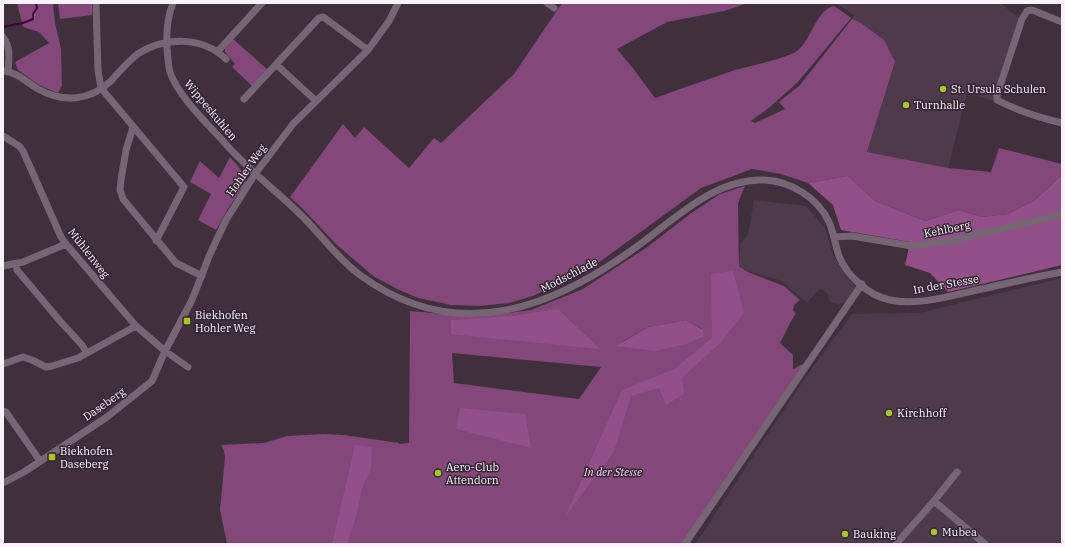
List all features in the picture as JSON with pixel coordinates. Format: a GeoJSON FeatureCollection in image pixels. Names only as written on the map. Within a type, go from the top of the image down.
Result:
{"type":"FeatureCollection","features":[{"type":"Feature","properties":{"kind":"street"},"geometry":{"type":"LineString","coordinates":[[96,3],[98,70],[101,88],[184,187],[156,241]]}},
{"type":"Feature","properties":{"kind":"street","name":"Wippeskuhlen"},"geometry":{"type":"LineString","coordinates":[[172,3],[168,19],[166,42],[170,71],[174,82],[239,160],[255,174]]}},
{"type":"Feature","properties":{"kind":"street"},"geometry":{"type":"LineString","coordinates":[[218,51],[262,3]]}},
{"type":"Feature","properties":{"kind":"street","name":"Hohler Weg"},"geometry":{"type":"LineString","coordinates":[[165,351],[192,300],[210,254],[226,220],[255,174],[293,124],[368,50],[390,21],[398,3]]}},
{"type":"Feature","properties":{"kind":"street"},"geometry":{"type":"LineString","coordinates":[[547,3],[554,8]]}},
{"type":"Feature","properties":{"kind":"street"},"geometry":{"type":"LineString","coordinates":[[1062,22],[1032,10],[1027,12],[1022,19],[997,95],[997,100],[1039,118],[1062,123]]}},
{"type":"Feature","properties":{"kind":"street"},"geometry":{"type":"LineString","coordinates":[[244,100],[315,23],[323,17],[368,50]]}},
{"type":"Feature","properties":{"kind":"street"},"geometry":{"type":"LineString","coordinates":[[3,37],[8,44],[10,52],[6,71],[15,74],[44,92],[65,99],[83,97],[93,93],[101,88],[139,53],[166,42],[199,43],[218,51],[226,59]]}},
{"type":"Feature","properties":{"kind":"street"},"geometry":{"type":"LineString","coordinates":[[277,65],[316,101]]}},
{"type":"Feature","properties":{"kind":"street"},"geometry":{"type":"LineString","coordinates":[[133,127],[126,150],[120,190],[123,199],[156,241],[176,263],[202,276]]}},
{"type":"Feature","properties":{"kind":"street","name":"Mühlenweg"},"geometry":{"type":"LineString","coordinates":[[3,136],[19,146],[23,151],[61,237],[66,244],[136,326],[165,351]]}},
{"type":"Feature","properties":{"kind":"street","name":"Modschlade"},"geometry":{"type":"LineString","coordinates":[[255,174],[303,217],[358,274],[383,290],[426,308],[473,314],[515,309],[555,296],[577,285],[620,259],[704,197],[722,188],[745,181],[766,180],[791,185],[814,201],[831,226],[839,255],[845,266],[862,284]]}},
{"type":"Feature","properties":{"kind":"street","name":"Kehlberg"},"geometry":{"type":"LineString","coordinates":[[834,236],[852,236],[912,246],[951,241],[1051,217],[1062,212]]}},
{"type":"Feature","properties":{"kind":"street"},"geometry":{"type":"LineString","coordinates":[[3,266],[23,262],[66,244]]}},
{"type":"Feature","properties":{"kind":"street"},"geometry":{"type":"LineString","coordinates":[[16,264],[17,270],[87,352]]}},
{"type":"Feature","properties":{"kind":"street","name":"In der Stesse"},"geometry":{"type":"LineString","coordinates":[[862,284],[879,296],[888,300],[912,302],[944,298],[1029,278],[1062,272]]}},
{"type":"Feature","properties":{"kind":"street"},"geometry":{"type":"LineString","coordinates":[[685,544],[862,284]]}},
{"type":"Feature","properties":{"kind":"street"},"geometry":{"type":"LineString","coordinates":[[3,364],[23,357],[49,367],[78,358],[136,326]]}},
{"type":"Feature","properties":{"kind":"street"},"geometry":{"type":"LineString","coordinates":[[165,351],[188,367]]}},
{"type":"Feature","properties":{"kind":"street","name":"Daseberg"},"geometry":{"type":"LineString","coordinates":[[3,483],[40,462],[111,413],[148,385],[155,377],[165,351]]}},
{"type":"Feature","properties":{"kind":"street"},"geometry":{"type":"LineString","coordinates":[[3,411],[6,412],[40,462]]}},
{"type":"Feature","properties":{"kind":"street"},"geometry":{"type":"LineString","coordinates":[[896,544],[957,472]]}},
{"type":"Feature","properties":{"kind":"street"},"geometry":{"type":"LineString","coordinates":[[934,501],[985,544]]}},
{"type":"Feature","properties":{"kind":"shaded area","name":"St. Ursula Schulen"},"geometry":{"type":"Polygon","coordinates":[[[1001,3],[1022,19],[997,100],[993,101],[967,93],[948,168],[867,152],[895,63],[779,102],[800,85],[852,19],[854,14],[837,4],[1001,3]]]}},
{"type":"Feature","properties":{"kind":"shaded area"},"geometry":{"type":"Polygon","coordinates":[[[1062,175],[1062,265],[948,292],[930,273],[905,265],[910,242],[841,230],[833,205],[808,183],[848,176],[875,201],[925,221],[959,210],[982,217],[1008,214],[1035,200],[1062,175]]]}},
{"type":"Feature","properties":{"kind":"shaded area"},"geometry":{"type":"Polygon","coordinates":[[[754,200],[806,206],[825,228],[833,255],[847,278],[855,286],[846,302],[839,304],[830,302],[828,294],[820,288],[807,303],[782,281],[748,271],[739,265],[741,242],[748,235],[754,200]]]}},
{"type":"Feature","properties":{"kind":"shaded area"},"geometry":{"type":"Polygon","coordinates":[[[733,271],[744,313],[721,342],[682,378],[684,394],[666,405],[659,388],[631,396],[614,451],[565,517],[622,390],[674,369],[712,338],[711,274],[733,271]]]}},
{"type":"Feature","properties":{"kind":"shaded area"},"geometry":{"type":"Polygon","coordinates":[[[1062,278],[1062,544],[695,544],[807,375],[852,314],[919,313],[1062,278]]]}},
{"type":"Feature","properties":{"kind":"shaded area"},"geometry":{"type":"Polygon","coordinates":[[[558,309],[600,349],[451,334],[451,320],[513,316],[558,309]]]}},
{"type":"Feature","properties":{"kind":"shaded area"},"geometry":{"type":"Polygon","coordinates":[[[686,320],[703,330],[704,336],[687,344],[655,351],[616,346],[648,327],[686,320]]]}},
{"type":"Feature","properties":{"kind":"shaded area"},"geometry":{"type":"Polygon","coordinates":[[[460,408],[525,414],[531,448],[456,429],[460,408]]]}},
{"type":"Feature","properties":{"kind":"shaded area"},"geometry":{"type":"Polygon","coordinates":[[[355,445],[372,447],[371,469],[363,485],[356,517],[347,544],[332,544],[355,445]]]}},
{"type":"Feature","properties":{"kind":"green space"},"geometry":{"type":"Polygon","coordinates":[[[17,3],[53,3],[55,23],[61,49],[62,86],[58,93],[39,85],[18,70],[15,62],[49,43],[39,32],[23,27],[17,3]]]}},
{"type":"Feature","properties":{"kind":"green space"},"geometry":{"type":"Polygon","coordinates":[[[58,3],[92,3],[92,15],[60,19],[58,3]]]}},
{"type":"Feature","properties":{"kind":"green space"},"geometry":{"type":"Polygon","coordinates":[[[562,3],[748,3],[724,11],[667,22],[617,49],[655,98],[735,70],[772,61],[794,53],[800,49],[822,14],[834,6],[851,18],[798,82],[770,107],[751,121],[755,123],[785,109],[779,102],[800,85],[852,19],[861,23],[884,40],[895,62],[867,152],[948,168],[991,172],[999,148],[1062,164],[1062,175],[1035,200],[1008,214],[982,217],[959,210],[925,221],[875,201],[848,176],[808,183],[781,174],[752,169],[701,188],[594,266],[533,296],[509,303],[479,306],[451,305],[418,298],[373,276],[337,245],[290,197],[343,124],[355,138],[364,127],[409,168],[434,138],[441,143],[514,74],[562,3]]]}},
{"type":"Feature","properties":{"kind":"green space"},"geometry":{"type":"Polygon","coordinates":[[[233,39],[268,70],[252,86],[232,67],[235,64],[225,52],[225,48],[233,39]]]}},
{"type":"Feature","properties":{"kind":"green space"},"geometry":{"type":"Polygon","coordinates":[[[230,157],[247,177],[245,184],[229,207],[216,230],[198,220],[211,194],[190,182],[200,161],[219,178],[230,157]]]}},
{"type":"Feature","properties":{"kind":"green space"},"geometry":{"type":"Polygon","coordinates":[[[745,186],[738,203],[739,266],[748,272],[784,286],[800,300],[794,305],[793,310],[796,313],[780,343],[793,355],[793,369],[807,362],[684,544],[227,544],[220,510],[225,457],[221,445],[264,443],[287,436],[324,434],[344,435],[399,444],[409,443],[410,311],[455,315],[493,315],[531,310],[583,289],[646,248],[690,214],[720,194],[745,186]],[[686,320],[648,327],[622,342],[702,329],[686,320]],[[453,353],[454,383],[579,399],[601,367],[453,353]]]}},
{"type":"Feature","properties":{"kind":"waterway"},"geometry":{"type":"LineString","coordinates":[[3,27],[23,23],[33,19],[33,14],[37,8],[36,3]]}},
{"type":"Feature","properties":{"kind":"place","name":"St. Ursula Schulen"},"geometry":{"type":"Point","coordinates":[943,89]}},
{"type":"Feature","properties":{"kind":"place","name":"Turnhalle"},"geometry":{"type":"Point","coordinates":[906,105]}},
{"type":"Feature","properties":{"kind":"place","name":"Biekhofen Hohler Weg"},"geometry":{"type":"Point","coordinates":[187,321]}},
{"type":"Feature","properties":{"kind":"place","name":"Kirchhoff"},"geometry":{"type":"Point","coordinates":[889,413]}},
{"type":"Feature","properties":{"kind":"place","name":"Biekhofen Daseberg"},"geometry":{"type":"Point","coordinates":[52,457]}},
{"type":"Feature","properties":{"kind":"place","name":"Aero-Club Attendorn"},"geometry":{"type":"Point","coordinates":[438,473]}},
{"type":"Feature","properties":{"kind":"place","name":"Mubea"},"geometry":{"type":"Point","coordinates":[934,532]}},
{"type":"Feature","properties":{"kind":"place","name":"Bauking"},"geometry":{"type":"Point","coordinates":[845,534]}}]}
